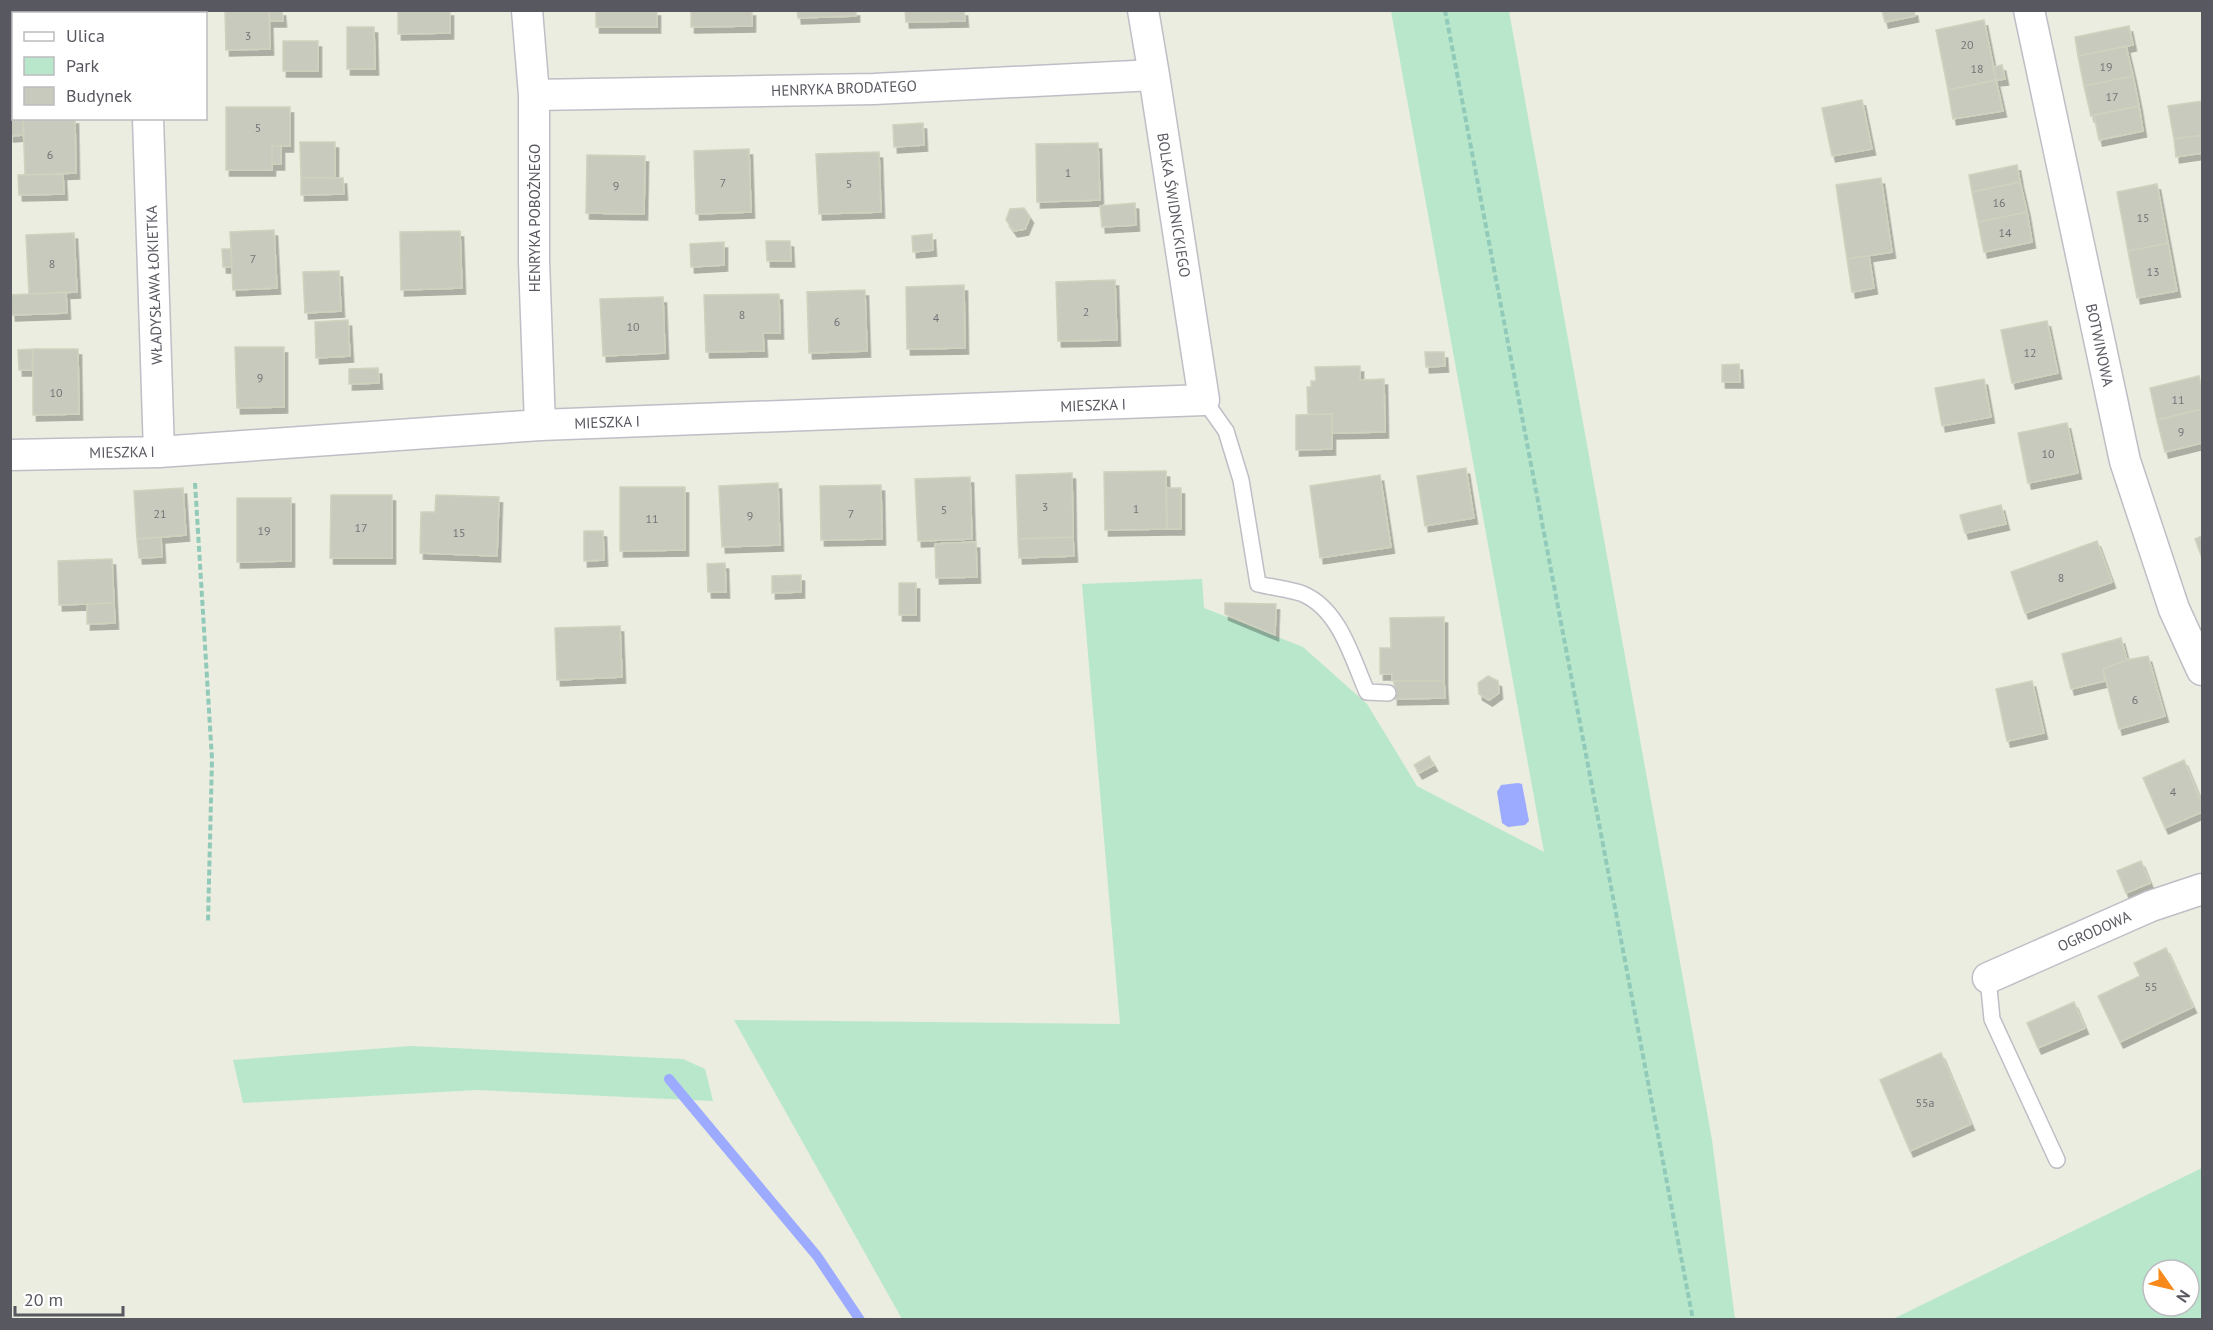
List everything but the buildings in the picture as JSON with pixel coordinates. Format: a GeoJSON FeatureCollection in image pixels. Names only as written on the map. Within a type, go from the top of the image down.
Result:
{"type":"FeatureCollection","features":[{"type":"Feature","properties":{"kind":"street","name":"HENRYKA POBOŻNEGO"},"geometry":{"type":"LineString","coordinates":[[527,10],[534,96],[534,261],[540,425]]}},
{"type":"Feature","properties":{"kind":"street","name":"BOLKA ŚWIDNICKIEGO"},"geometry":{"type":"LineString","coordinates":[[1143,10],[1204,400]]}},
{"type":"Feature","properties":{"kind":"street","name":"BOTWINOWA"},"geometry":{"type":"LineString","coordinates":[[2029,10],[2125,461],[2174,609],[2202,670]]}},
{"type":"Feature","properties":{"kind":"street","name":"HENRYKA BRODATEGO"},"geometry":{"type":"LineString","coordinates":[[534,96],[874,88],[1154,75]]}},
{"type":"Feature","properties":{"kind":"street","name":"WŁADYSŁAWA ŁOKIETKA"},"geometry":{"type":"LineString","coordinates":[[148,120],[159,452]]}},
{"type":"Feature","properties":{"kind":"street","name":"MIESZKA I"},"geometry":{"type":"LineString","coordinates":[[10,455],[159,452],[540,425],[1204,400]]}},
{"type":"Feature","properties":{"kind":"street","name":"OGRODOWA"},"geometry":{"type":"LineString","coordinates":[[1988,978],[2151,906],[2202,889]]}},
{"type":"Feature","properties":{"kind":"lane"},"geometry":{"type":"LineString","coordinates":[[1204,400],[1226,431],[1241,480],[1258,584],[1302,593],[1326,608],[1339,629],[1367,692],[1388,693]]}},
{"type":"Feature","properties":{"kind":"lane"},"geometry":{"type":"LineString","coordinates":[[1988,978],[1992,1019],[2057,1160]]}},
{"type":"Feature","properties":{"kind":"path"},"geometry":{"type":"LineString","coordinates":[[1445,10],[1693,1320]]}},
{"type":"Feature","properties":{"kind":"path"},"geometry":{"type":"LineString","coordinates":[[194,449],[212,759],[208,922]]}},
{"type":"Feature","properties":{"kind":"green space"},"geometry":{"type":"Polygon","coordinates":[[[1391,11],[1509,11],[1712,1140],[1735,1319],[902,1319],[734,1020],[1120,1024],[1082,584],[1202,579],[1204,608],[1303,647],[1367,704],[1417,786],[1544,852],[1391,11]]]}},
{"type":"Feature","properties":{"kind":"green space"},"geometry":{"type":"Polygon","coordinates":[[[411,1046],[683,1059],[705,1069],[713,1101],[477,1090],[243,1103],[233,1060],[411,1046]]]}},
{"type":"Feature","properties":{"kind":"green space"},"geometry":{"type":"Polygon","coordinates":[[[2202,1168],[2202,1319],[1893,1319],[2202,1168]]]}},
{"type":"Feature","properties":{"kind":"water"},"geometry":{"type":"Polygon","coordinates":[[[1522,784],[1529,821],[1525,825],[1508,827],[1502,823],[1497,792],[1501,785],[1522,784]]]}},
{"type":"Feature","properties":{"kind":"waterway"},"geometry":{"type":"LineString","coordinates":[[669,1079],[817,1256],[860,1320]]}}]}
